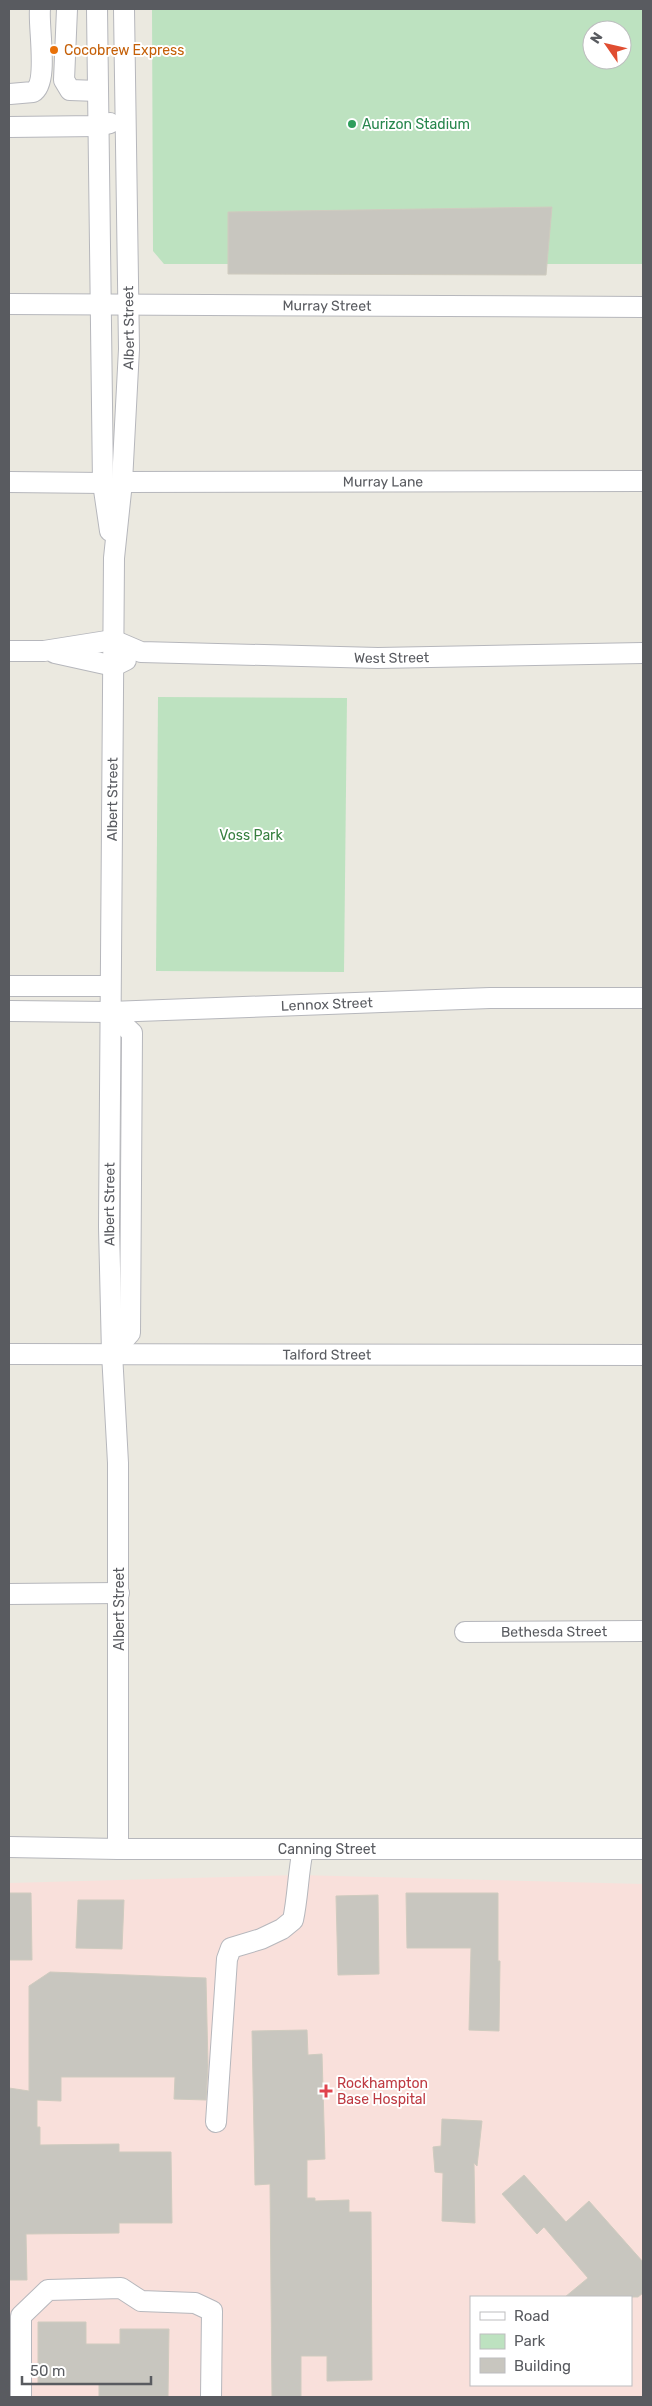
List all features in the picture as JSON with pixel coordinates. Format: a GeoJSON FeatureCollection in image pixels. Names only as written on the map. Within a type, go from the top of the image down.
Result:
{"type":"FeatureCollection","features":[{"type":"Feature","properties":{"kind":"street"},"geometry":{"type":"LineString","coordinates":[[10,94],[33,92],[40,85],[42,73],[40,9]]}},
{"type":"Feature","properties":{"kind":"street"},"geometry":{"type":"LineString","coordinates":[[67,9],[64,80],[70,90],[98,91]]}},
{"type":"Feature","properties":{"kind":"street","name":"Albert Street"},"geometry":{"type":"LineString","coordinates":[[97,9],[101,305],[112,482],[114,558],[109,1227],[112,1353],[118,1463],[118,1849]]}},
{"type":"Feature","properties":{"kind":"street","name":"Albert Street"},"geometry":{"type":"LineString","coordinates":[[112,482],[128,304],[124,9]]}},
{"type":"Feature","properties":{"kind":"street","name":"Albert Street"},"geometry":{"type":"LineString","coordinates":[[98,126],[111,123],[125,96]]}},
{"type":"Feature","properties":{"kind":"street"},"geometry":{"type":"LineString","coordinates":[[9,127],[98,126]]}},
{"type":"Feature","properties":{"kind":"street","name":"Murray Street"},"geometry":{"type":"LineString","coordinates":[[9,304],[643,307]]}},
{"type":"Feature","properties":{"kind":"street","name":"Murray Lane"},"geometry":{"type":"LineString","coordinates":[[9,482],[643,480]]}},
{"type":"Feature","properties":{"kind":"street"},"geometry":{"type":"LineString","coordinates":[[9,651],[44,651],[113,640]]}},
{"type":"Feature","properties":{"kind":"street","name":"West Street"},"geometry":{"type":"LineString","coordinates":[[113,640],[141,652],[378,658],[643,653]]}},
{"type":"Feature","properties":{"kind":"street"},"geometry":{"type":"LineString","coordinates":[[44,651],[114,666]]}},
{"type":"Feature","properties":{"kind":"street","name":"West Street"},"geometry":{"type":"LineString","coordinates":[[114,666],[141,652]]}},
{"type":"Feature","properties":{"kind":"street"},"geometry":{"type":"LineString","coordinates":[[9,986],[110,986]]}},
{"type":"Feature","properties":{"kind":"street","name":"Lennox Street"},"geometry":{"type":"LineString","coordinates":[[9,1011],[110,1012],[490,998],[643,998]]}},
{"type":"Feature","properties":{"kind":"street","name":"Talford Street"},"geometry":{"type":"LineString","coordinates":[[9,1354],[643,1355]]}},
{"type":"Feature","properties":{"kind":"street"},"geometry":{"type":"LineString","coordinates":[[9,1594],[119,1593]]}},
{"type":"Feature","properties":{"kind":"street","name":"Bethesda Street"},"geometry":{"type":"LineString","coordinates":[[466,1632],[643,1631]]}},
{"type":"Feature","properties":{"kind":"street","name":"Canning Street"},"geometry":{"type":"LineString","coordinates":[[9,1847],[118,1849],[643,1849]]}},
{"type":"Feature","properties":{"kind":"street"},"geometry":{"type":"LineString","coordinates":[[216,2122],[227,1959],[231,1948],[261,1939],[282,1929],[293,1920],[303,1849]]}},
{"type":"Feature","properties":{"kind":"street"},"geometry":{"type":"LineString","coordinates":[[21,2397],[21,2316],[48,2290],[121,2288],[140,2301],[195,2303],[212,2311],[211,2397]]}},
{"type":"Feature","properties":{"kind":"shaded area","name":"Rockhampton Base Hospital"},"geometry":{"type":"Polygon","coordinates":[[[298,1875],[643,1884],[643,2397],[9,2397],[9,1883],[298,1875]]]}},
{"type":"Feature","properties":{"kind":"green space","name":"Aurizon Stadium"},"geometry":{"type":"Polygon","coordinates":[[[152,9],[643,9],[643,264],[164,264],[153,251],[152,9]]]}},
{"type":"Feature","properties":{"kind":"green space","name":"Voss Park"},"geometry":{"type":"Polygon","coordinates":[[[158,697],[347,698],[344,972],[156,971],[158,697]]]}},
{"type":"Feature","properties":{"kind":"building"},"geometry":{"type":"Polygon","coordinates":[[[552,207],[546,275],[228,274],[228,212],[552,207]]]}},
{"type":"Feature","properties":{"kind":"building"},"geometry":{"type":"Polygon","coordinates":[[[9,1893],[31,1893],[32,1960],[9,1960],[9,1893]]]}},
{"type":"Feature","properties":{"kind":"building"},"geometry":{"type":"Polygon","coordinates":[[[406,1893],[498,1893],[498,1961],[500,1961],[499,2031],[469,2030],[471,1948],[407,1948],[406,1893]]]}},
{"type":"Feature","properties":{"kind":"building"},"geometry":{"type":"Polygon","coordinates":[[[378,1895],[379,1974],[338,1975],[336,1896],[378,1895]]]}},
{"type":"Feature","properties":{"kind":"building"},"geometry":{"type":"Polygon","coordinates":[[[78,1900],[124,1900],[122,1949],[76,1948],[78,1900]]]}},
{"type":"Feature","properties":{"kind":"building"},"geometry":{"type":"Polygon","coordinates":[[[50,1972],[206,1978],[208,2066],[206,2100],[174,2099],[175,2077],[61,2077],[61,2101],[37,2100],[37,2127],[40,2127],[40,2145],[119,2144],[119,2152],[171,2152],[172,2223],[119,2223],[119,2233],[26,2234],[27,2280],[9,2280],[9,2088],[29,2091],[29,1986],[50,1972]]]}},
{"type":"Feature","properties":{"kind":"building"},"geometry":{"type":"Polygon","coordinates":[[[307,2030],[308,2055],[322,2054],[325,2159],[307,2160],[307,2198],[315,2198],[315,2201],[349,2200],[349,2212],[371,2212],[372,2380],[327,2381],[327,2356],[301,2356],[301,2397],[272,2397],[270,2184],[255,2185],[252,2031],[307,2030]]]}},
{"type":"Feature","properties":{"kind":"building"},"geometry":{"type":"Polygon","coordinates":[[[442,2119],[482,2121],[477,2166],[474,2163],[475,2223],[442,2221],[443,2173],[435,2172],[433,2147],[441,2146],[442,2119]]]}},
{"type":"Feature","properties":{"kind":"building"},"geometry":{"type":"Polygon","coordinates":[[[524,2175],[566,2222],[589,2201],[643,2262],[643,2293],[638,2297],[566,2296],[588,2278],[544,2227],[537,2234],[502,2194],[524,2175]]]}},
{"type":"Feature","properties":{"kind":"building"},"geometry":{"type":"Polygon","coordinates":[[[38,2322],[86,2322],[86,2344],[120,2344],[120,2329],[169,2329],[168,2396],[99,2396],[99,2383],[38,2383],[38,2322]]]}},
{"type":"Feature","properties":{"kind":"place","name":"Cocobrew Express"},"geometry":{"type":"Point","coordinates":[54,50]}},
{"type":"Feature","properties":{"kind":"place","name":"Aurizon Stadium"},"geometry":{"type":"Point","coordinates":[352,124]}},
{"type":"Feature","properties":{"kind":"place","name":"Rockhampton Base Hospital"},"geometry":{"type":"Point","coordinates":[326,2091]}}]}
